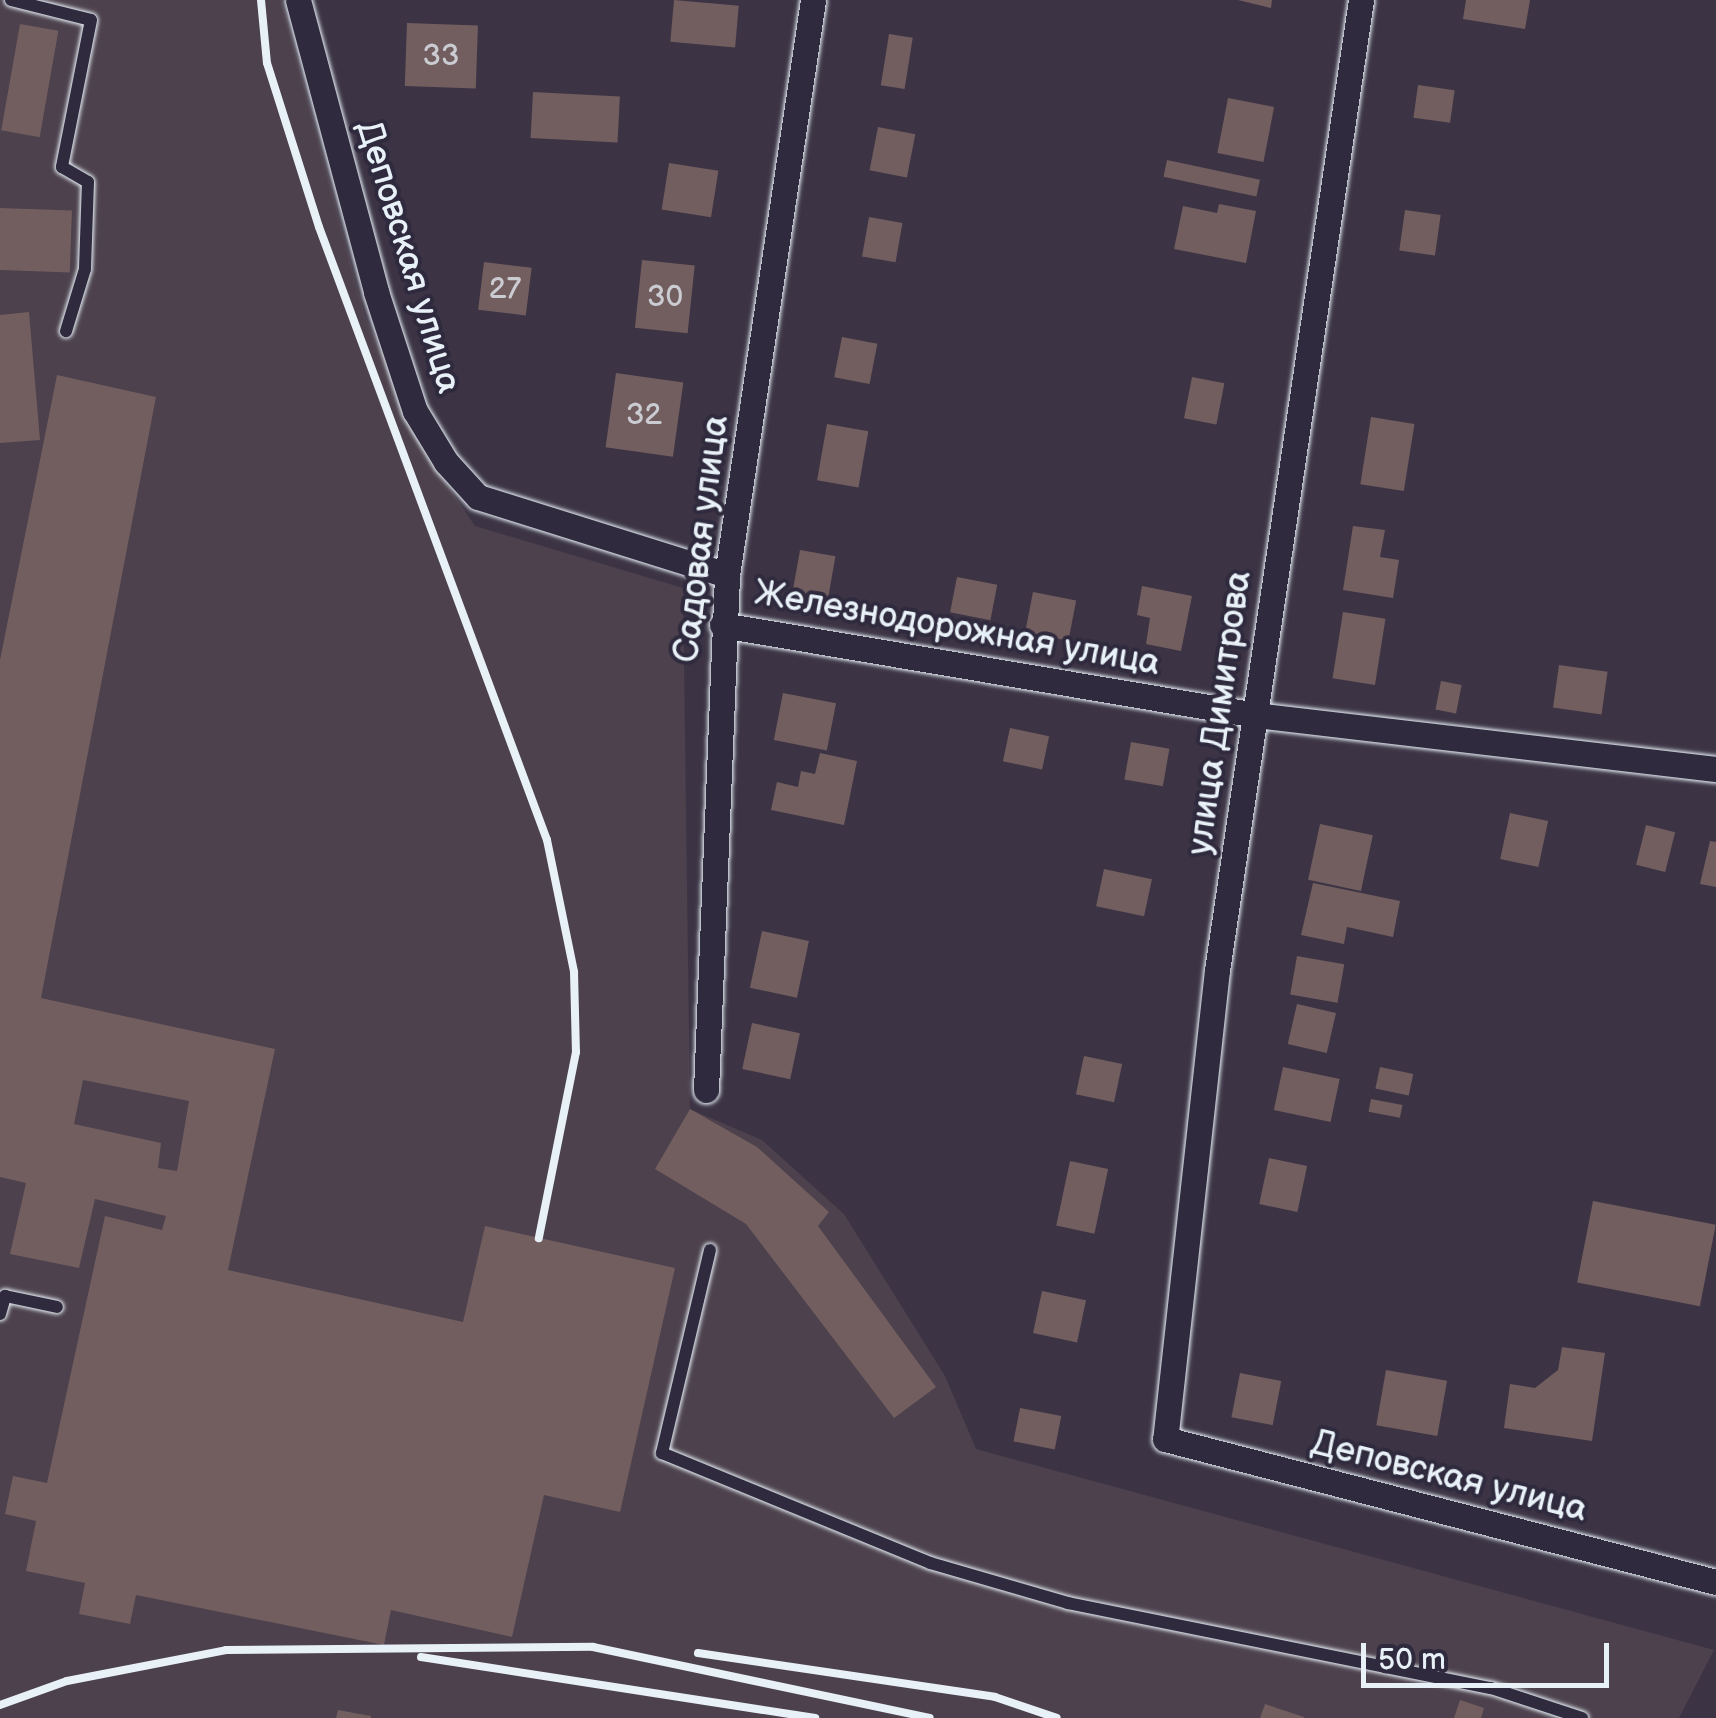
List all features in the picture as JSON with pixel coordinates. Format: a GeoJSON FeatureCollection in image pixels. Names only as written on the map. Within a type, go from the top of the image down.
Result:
{"type":"FeatureCollection","features":[{"type":"Feature","properties":{"kind":"street","name":"Деповская улица"},"geometry":{"type":"LineString","coordinates":[[298,0],[376,292],[415,411],[446,462],[478,497],[727,574]]}},
{"type":"Feature","properties":{"kind":"street","name":"Садовая улица"},"geometry":{"type":"LineString","coordinates":[[706,1090],[727,574],[813,0]]}},
{"type":"Feature","properties":{"kind":"street","name":"улица Димитрова"},"geometry":{"type":"LineString","coordinates":[[1165,1439],[1218,970],[1361,0]]}},
{"type":"Feature","properties":{"kind":"street","name":"Железнодорожная улица"},"geometry":{"type":"LineString","coordinates":[[722,625],[1256,714],[1716,769]]}},
{"type":"Feature","properties":{"kind":"street","name":"Деповская улица"},"geometry":{"type":"LineString","coordinates":[[1165,1439],[1716,1582]]}},
{"type":"Feature","properties":{"kind":"lane"},"geometry":{"type":"LineString","coordinates":[[11,0],[91,20],[62,166],[88,182],[85,269],[66,331]]}},
{"type":"Feature","properties":{"kind":"lane"},"geometry":{"type":"LineString","coordinates":[[710,1250],[662,1453],[930,1563],[1051,1598],[1492,1688],[1582,1718]]}},
{"type":"Feature","properties":{"kind":"lane"},"geometry":{"type":"LineString","coordinates":[[0,1314],[4,1296],[57,1307]]}},
{"type":"Feature","properties":{"kind":"shaded area"},"geometry":{"type":"Polygon","coordinates":[[[0,0],[282,0],[365,316],[429,458],[475,526],[683,588],[690,1109],[762,1140],[844,1214],[945,1376],[976,1449],[1714,1650],[1679,1718],[0,1718],[0,0]]]}},
{"type":"Feature","properties":{"kind":"building"},"geometry":{"type":"Polygon","coordinates":[[[674,0],[739,6],[735,48],[670,42],[674,0]]]}},
{"type":"Feature","properties":{"kind":"building"},"geometry":{"type":"Polygon","coordinates":[[[1238,0],[1272,0],[1271,8],[1238,0]]]}},
{"type":"Feature","properties":{"kind":"building"},"geometry":{"type":"Polygon","coordinates":[[[1466,0],[1530,0],[1525,29],[1463,19],[1466,0]]]}},
{"type":"Feature","properties":{"kind":"building"},"geometry":{"type":"Polygon","coordinates":[[[407,23],[478,25],[476,88],[405,86],[407,23]]]}},
{"type":"Feature","properties":{"kind":"building"},"geometry":{"type":"Polygon","coordinates":[[[20,24],[58,31],[40,137],[1,130],[20,24]]]}},
{"type":"Feature","properties":{"kind":"building"},"geometry":{"type":"Polygon","coordinates":[[[889,34],[913,38],[905,89],[881,85],[889,34]]]}},
{"type":"Feature","properties":{"kind":"building"},"geometry":{"type":"Polygon","coordinates":[[[1418,85],[1455,90],[1450,123],[1413,118],[1418,85]]]}},
{"type":"Feature","properties":{"kind":"building"},"geometry":{"type":"Polygon","coordinates":[[[533,92],[620,97],[617,142],[531,138],[533,92]]]}},
{"type":"Feature","properties":{"kind":"building"},"geometry":{"type":"Polygon","coordinates":[[[1228,98],[1274,107],[1263,162],[1217,153],[1228,98]]]}},
{"type":"Feature","properties":{"kind":"building"},"geometry":{"type":"Polygon","coordinates":[[[878,127],[915,134],[907,177],[870,170],[878,127]]]}},
{"type":"Feature","properties":{"kind":"building"},"geometry":{"type":"Polygon","coordinates":[[[1167,160],[1260,180],[1256,196],[1163,177],[1167,160]]]}},
{"type":"Feature","properties":{"kind":"building"},"geometry":{"type":"Polygon","coordinates":[[[669,163],[718,171],[711,217],[662,209],[669,163]]]}},
{"type":"Feature","properties":{"kind":"building"},"geometry":{"type":"Polygon","coordinates":[[[1219,204],[1256,211],[1246,263],[1174,249],[1183,206],[1217,213],[1219,204]]]}},
{"type":"Feature","properties":{"kind":"building"},"geometry":{"type":"Polygon","coordinates":[[[0,208],[72,211],[70,272],[0,270],[0,208]]]}},
{"type":"Feature","properties":{"kind":"building"},"geometry":{"type":"Polygon","coordinates":[[[1405,210],[1441,215],[1435,256],[1399,251],[1405,210]]]}},
{"type":"Feature","properties":{"kind":"building"},"geometry":{"type":"Polygon","coordinates":[[[869,217],[902,223],[896,262],[862,256],[869,217]]]}},
{"type":"Feature","properties":{"kind":"building"},"geometry":{"type":"Polygon","coordinates":[[[642,260],[695,266],[688,333],[635,328],[642,260]]]}},
{"type":"Feature","properties":{"kind":"building"},"geometry":{"type":"Polygon","coordinates":[[[484,262],[532,268],[526,315],[478,310],[484,262]]]}},
{"type":"Feature","properties":{"kind":"building"},"geometry":{"type":"Polygon","coordinates":[[[29,312],[40,440],[0,443],[0,315],[29,312]]]}},
{"type":"Feature","properties":{"kind":"building"},"geometry":{"type":"Polygon","coordinates":[[[842,337],[877,344],[870,384],[834,377],[842,337]]]}},
{"type":"Feature","properties":{"kind":"building"},"geometry":{"type":"Polygon","coordinates":[[[616,373],[683,382],[673,457],[606,447],[616,373]]]}},
{"type":"Feature","properties":{"kind":"building"},"geometry":{"type":"Polygon","coordinates":[[[57,375],[156,397],[41,998],[275,1049],[228,1270],[463,1322],[485,1226],[675,1268],[620,1512],[544,1495],[512,1637],[391,1610],[384,1645],[136,1595],[130,1624],[79,1614],[85,1583],[26,1571],[36,1521],[5,1514],[13,1476],[47,1483],[105,1216],[162,1230],[166,1216],[95,1199],[79,1268],[10,1254],[26,1183],[0,1177],[0,660],[57,375]],[[83,1080],[74,1124],[161,1143],[158,1168],[177,1171],[189,1101],[83,1080]]]}},
{"type":"Feature","properties":{"kind":"building"},"geometry":{"type":"Polygon","coordinates":[[[1192,377],[1224,383],[1216,425],[1184,418],[1192,377]]]}},
{"type":"Feature","properties":{"kind":"building"},"geometry":{"type":"Polygon","coordinates":[[[1371,417],[1414,424],[1404,491],[1360,484],[1371,417]]]}},
{"type":"Feature","properties":{"kind":"building"},"geometry":{"type":"Polygon","coordinates":[[[827,424],[868,431],[858,487],[817,480],[827,424]]]}},
{"type":"Feature","properties":{"kind":"building"},"geometry":{"type":"Polygon","coordinates":[[[1353,526],[1385,530],[1380,557],[1399,560],[1393,598],[1343,590],[1353,526]]]}},
{"type":"Feature","properties":{"kind":"building"},"geometry":{"type":"Polygon","coordinates":[[[800,550],[835,556],[827,602],[792,595],[800,550]]]}},
{"type":"Feature","properties":{"kind":"building"},"geometry":{"type":"Polygon","coordinates":[[[957,577],[997,585],[990,620],[950,612],[957,577]]]}},
{"type":"Feature","properties":{"kind":"building"},"geometry":{"type":"Polygon","coordinates":[[[1142,586],[1192,596],[1181,651],[1146,644],[1150,618],[1137,615],[1142,586]]]}},
{"type":"Feature","properties":{"kind":"building"},"geometry":{"type":"Polygon","coordinates":[[[1033,592],[1076,600],[1068,641],[1025,632],[1033,592]]]}},
{"type":"Feature","properties":{"kind":"building"},"geometry":{"type":"Polygon","coordinates":[[[1343,612],[1385,619],[1375,685],[1333,678],[1343,612]]]}},
{"type":"Feature","properties":{"kind":"building"},"geometry":{"type":"Polygon","coordinates":[[[1559,665],[1608,672],[1602,714],[1553,708],[1559,665]]]}},
{"type":"Feature","properties":{"kind":"building"},"geometry":{"type":"Polygon","coordinates":[[[1441,681],[1462,685],[1456,713],[1435,709],[1441,681]]]}},
{"type":"Feature","properties":{"kind":"building"},"geometry":{"type":"Polygon","coordinates":[[[783,693],[836,703],[827,750],[774,740],[783,693]]]}},
{"type":"Feature","properties":{"kind":"building"},"geometry":{"type":"Polygon","coordinates":[[[1010,728],[1049,736],[1042,770],[1003,761],[1010,728]]]}},
{"type":"Feature","properties":{"kind":"building"},"geometry":{"type":"Polygon","coordinates":[[[1131,742],[1169,749],[1163,786],[1124,779],[1131,742]]]}},
{"type":"Feature","properties":{"kind":"building"},"geometry":{"type":"Polygon","coordinates":[[[820,753],[857,761],[844,825],[771,810],[777,782],[798,787],[801,771],[815,774],[820,753]]]}},
{"type":"Feature","properties":{"kind":"building"},"geometry":{"type":"Polygon","coordinates":[[[1510,813],[1548,821],[1538,867],[1500,859],[1510,813]]]}},
{"type":"Feature","properties":{"kind":"building"},"geometry":{"type":"Polygon","coordinates":[[[1320,824],[1373,835],[1361,891],[1308,880],[1320,824]]]}},
{"type":"Feature","properties":{"kind":"building"},"geometry":{"type":"Polygon","coordinates":[[[1646,825],[1675,832],[1665,872],[1636,865],[1646,825]]]}},
{"type":"Feature","properties":{"kind":"building"},"geometry":{"type":"Polygon","coordinates":[[[1710,841],[1716,842],[1716,887],[1700,884],[1710,841]]]}},
{"type":"Feature","properties":{"kind":"building"},"geometry":{"type":"Polygon","coordinates":[[[1104,869],[1152,879],[1144,916],[1096,906],[1104,869]]]}},
{"type":"Feature","properties":{"kind":"building"},"geometry":{"type":"Polygon","coordinates":[[[1313,883],[1400,901],[1393,937],[1347,927],[1344,944],[1301,935],[1313,883]]]}},
{"type":"Feature","properties":{"kind":"building"},"geometry":{"type":"Polygon","coordinates":[[[762,931],[809,941],[797,998],[750,988],[762,931]]]}},
{"type":"Feature","properties":{"kind":"building"},"geometry":{"type":"Polygon","coordinates":[[[1297,956],[1344,964],[1337,1003],[1290,994],[1297,956]]]}},
{"type":"Feature","properties":{"kind":"building"},"geometry":{"type":"Polygon","coordinates":[[[1297,1004],[1336,1013],[1327,1053],[1288,1044],[1297,1004]]]}},
{"type":"Feature","properties":{"kind":"building"},"geometry":{"type":"Polygon","coordinates":[[[752,1023],[800,1033],[790,1079],[742,1069],[752,1023]]]}},
{"type":"Feature","properties":{"kind":"building"},"geometry":{"type":"Polygon","coordinates":[[[1084,1056],[1122,1064],[1114,1102],[1076,1094],[1084,1056]]]}},
{"type":"Feature","properties":{"kind":"building"},"geometry":{"type":"Polygon","coordinates":[[[1283,1067],[1340,1079],[1331,1122],[1274,1110],[1283,1067]]]}},
{"type":"Feature","properties":{"kind":"building"},"geometry":{"type":"Polygon","coordinates":[[[1380,1067],[1413,1074],[1409,1096],[1375,1089],[1380,1067]]]}},
{"type":"Feature","properties":{"kind":"building"},"geometry":{"type":"Polygon","coordinates":[[[1371,1099],[1402,1105],[1400,1118],[1369,1112],[1371,1099]]]}},
{"type":"Feature","properties":{"kind":"building"},"geometry":{"type":"Polygon","coordinates":[[[690,1109],[757,1147],[829,1212],[818,1226],[936,1387],[894,1418],[746,1224],[655,1169],[690,1109]]]}},
{"type":"Feature","properties":{"kind":"building"},"geometry":{"type":"Polygon","coordinates":[[[1269,1158],[1307,1166],[1297,1212],[1259,1204],[1269,1158]]]}},
{"type":"Feature","properties":{"kind":"building"},"geometry":{"type":"Polygon","coordinates":[[[1070,1161],[1108,1169],[1094,1234],[1056,1226],[1070,1161]]]}},
{"type":"Feature","properties":{"kind":"building"},"geometry":{"type":"Polygon","coordinates":[[[1593,1201],[1716,1225],[1700,1306],[1577,1282],[1593,1201]]]}},
{"type":"Feature","properties":{"kind":"building"},"geometry":{"type":"Polygon","coordinates":[[[1042,1291],[1086,1300],[1077,1342],[1033,1333],[1042,1291]]]}},
{"type":"Feature","properties":{"kind":"building"},"geometry":{"type":"Polygon","coordinates":[[[1562,1347],[1605,1353],[1592,1441],[1504,1428],[1510,1384],[1535,1388],[1558,1370],[1562,1347]]]}},
{"type":"Feature","properties":{"kind":"building"},"geometry":{"type":"Polygon","coordinates":[[[1386,1370],[1447,1381],[1437,1436],[1376,1425],[1386,1370]]]}},
{"type":"Feature","properties":{"kind":"building"},"geometry":{"type":"Polygon","coordinates":[[[1240,1373],[1281,1381],[1273,1425],[1231,1417],[1240,1373]]]}},
{"type":"Feature","properties":{"kind":"building"},"geometry":{"type":"Polygon","coordinates":[[[1020,1408],[1061,1416],[1055,1449],[1014,1441],[1020,1408]]]}},
{"type":"Feature","properties":{"kind":"building"},"geometry":{"type":"Polygon","coordinates":[[[1460,1700],[1484,1708],[1481,1718],[1454,1718],[1460,1700]]]}},
{"type":"Feature","properties":{"kind":"building"},"geometry":{"type":"Polygon","coordinates":[[[1265,1704],[1304,1717],[1304,1718],[1260,1718],[1265,1704]]]}},
{"type":"Feature","properties":{"kind":"building"},"geometry":{"type":"Polygon","coordinates":[[[338,1710],[371,1716],[371,1718],[336,1718],[338,1710]]]}},
{"type":"Feature","properties":{"kind":"railway"},"geometry":{"type":"LineString","coordinates":[[261,0],[267,63],[319,227],[547,840],[574,972],[576,1052],[539,1238]]}},
{"type":"Feature","properties":{"kind":"railway"},"geometry":{"type":"LineString","coordinates":[[0,1705],[67,1681],[226,1650],[593,1647],[930,1718]]}},
{"type":"Feature","properties":{"kind":"railway"},"geometry":{"type":"LineString","coordinates":[[698,1653],[995,1697],[1057,1718]]}},
{"type":"Feature","properties":{"kind":"railway"},"geometry":{"type":"LineString","coordinates":[[421,1657],[815,1718]]}}]}
